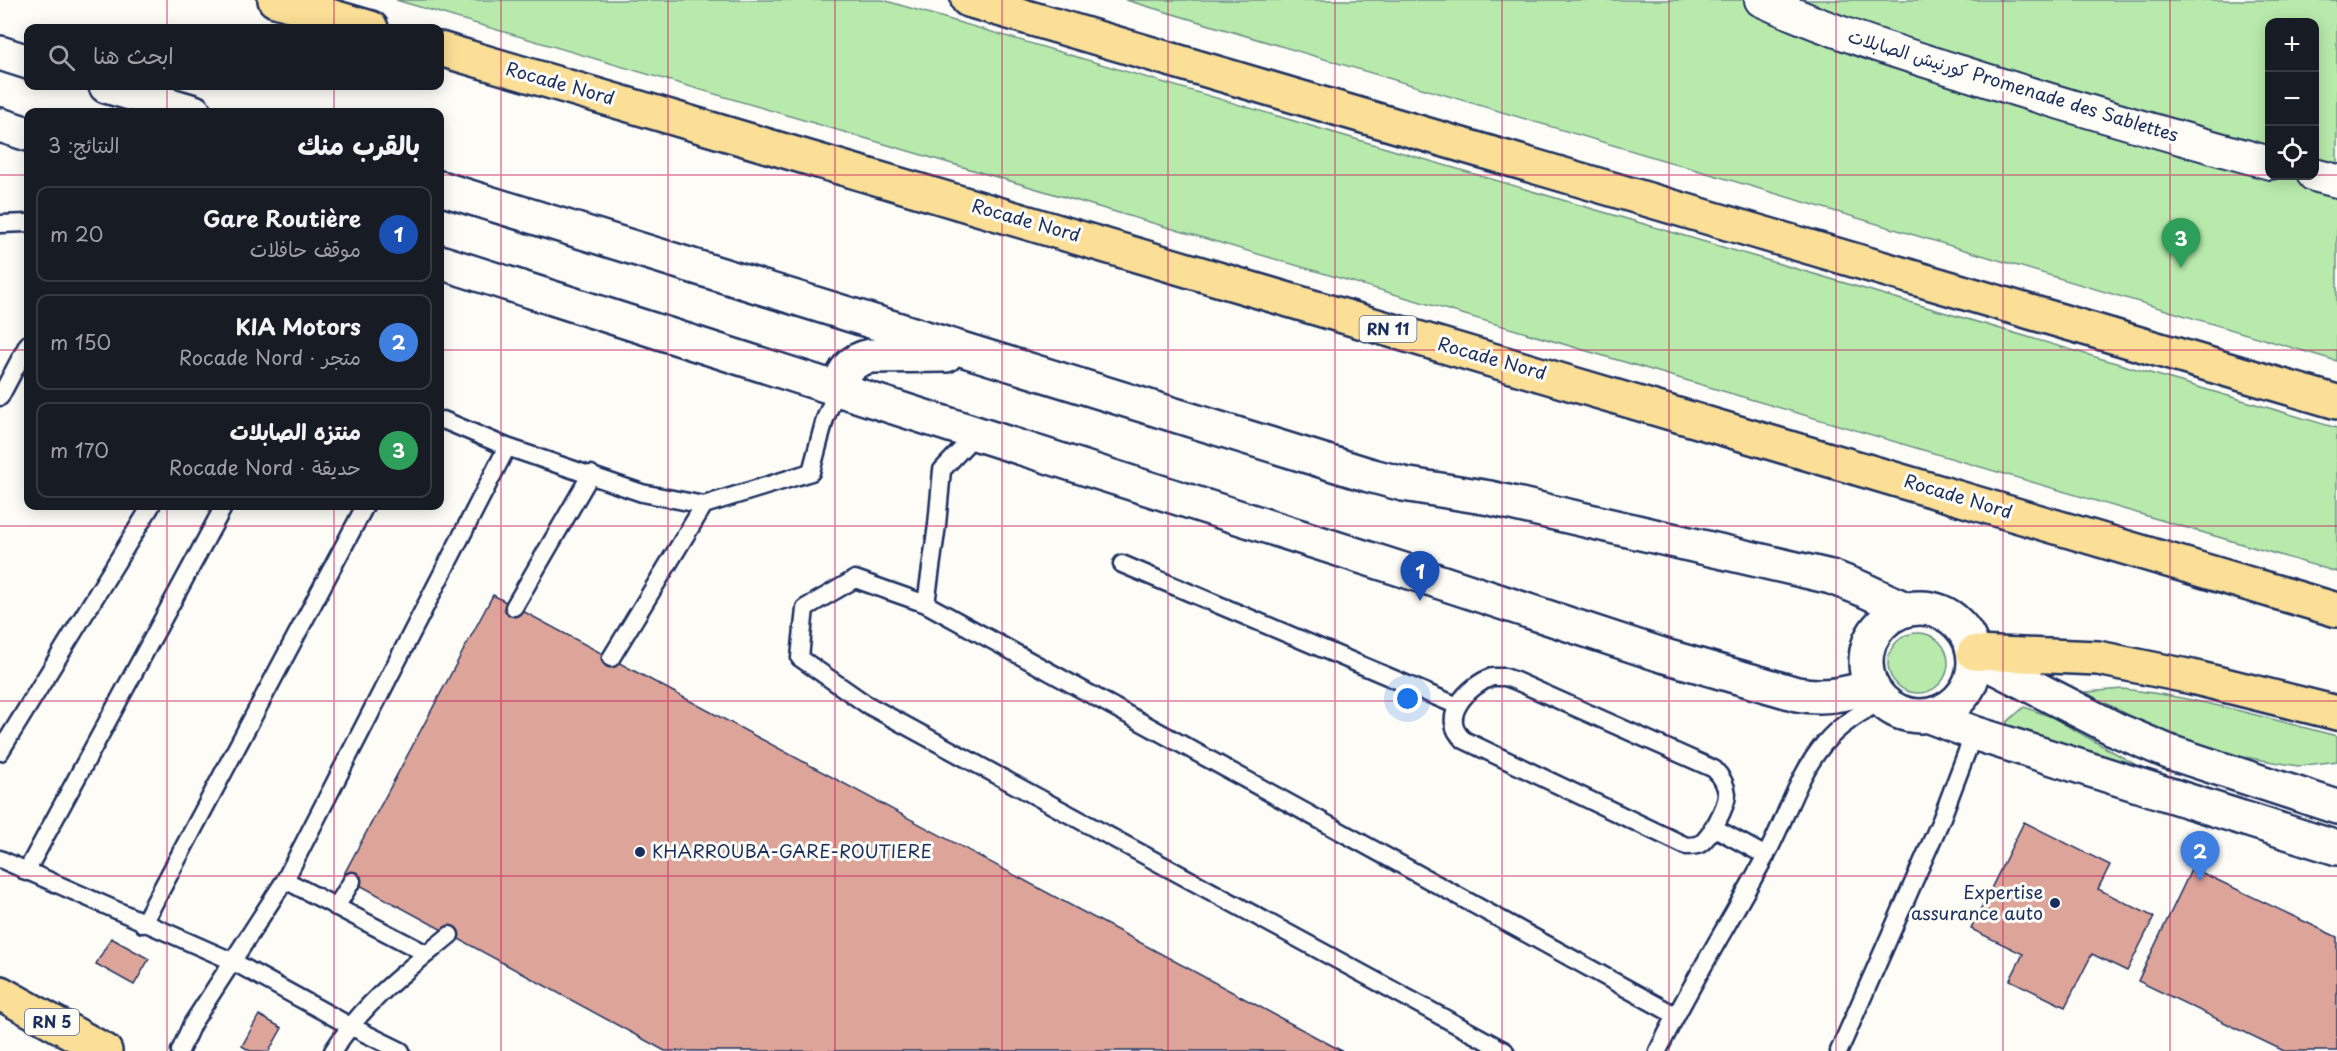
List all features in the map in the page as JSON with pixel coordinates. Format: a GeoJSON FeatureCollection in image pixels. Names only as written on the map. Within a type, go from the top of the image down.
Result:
{"type":"FeatureCollection","features":[{"type":"Feature","properties":{"kind":"highway"},"geometry":{"type":"LineString","coordinates":[[275,0],[357,24]]}},
{"type":"Feature","properties":{"kind":"highway"},"geometry":{"type":"LineString","coordinates":[[968,0],[2337,402]]}},
{"type":"Feature","properties":{"kind":"highway","name":"Rocade Nord"},"geometry":{"type":"LineString","coordinates":[[444,50],[2337,610]]}},
{"type":"Feature","properties":{"kind":"highway"},"geometry":{"type":"LineString","coordinates":[[1974,655],[2098,658],[2192,677],[2337,713]]}},
{"type":"Feature","properties":{"kind":"highway","name":"RN 5"},"geometry":{"type":"LineString","coordinates":[[0,993],[105,1051]]}},
{"type":"Feature","properties":{"kind":"street","name":"كورنيش الصابلات Promenade des Sablettes"},"geometry":{"type":"LineString","coordinates":[[1761,0],[1810,23],[1877,46],[2070,107],[2265,162]]}},
{"type":"Feature","properties":{"kind":"street"},"geometry":{"type":"LineString","coordinates":[[0,53],[24,61]]}},
{"type":"Feature","properties":{"kind":"street"},"geometry":{"type":"LineString","coordinates":[[120,90],[180,108]]}},
{"type":"Feature","properties":{"kind":"street"},"geometry":{"type":"LineString","coordinates":[[0,125],[24,133]]}},
{"type":"Feature","properties":{"kind":"street"},"geometry":{"type":"LineString","coordinates":[[2319,176],[2337,181]]}},
{"type":"Feature","properties":{"kind":"street"},"geometry":{"type":"LineString","coordinates":[[444,189],[1369,475],[1403,484],[1490,498],[1831,577],[1905,609]]}},
{"type":"Feature","properties":{"kind":"street"},"geometry":{"type":"LineString","coordinates":[[444,202],[478,200]]}},
{"type":"Feature","properties":{"kind":"street"},"geometry":{"type":"LineString","coordinates":[[444,263],[1399,568],[1665,656],[1797,694],[1815,697],[1876,694]]}},
{"type":"Feature","properties":{"kind":"street"},"geometry":{"type":"LineString","coordinates":[[837,390],[843,372],[859,358],[976,354]]}},
{"type":"Feature","properties":{"kind":"street"},"geometry":{"type":"LineString","coordinates":[[1905,609],[1935,610],[1949,616],[1969,638],[1974,655],[1974,671],[1963,696],[1942,712],[1929,716],[1911,716],[1895,711],[1876,694],[1865,663],[1869,640],[1878,626],[1890,616],[1905,609]]}},
{"type":"Feature","properties":{"kind":"street"},"geometry":{"type":"LineString","coordinates":[[1974,655],[2117,730],[2169,752],[2337,807]]}},
{"type":"Feature","properties":{"kind":"street"},"geometry":{"type":"LineString","coordinates":[[1929,716],[1974,733],[2337,848]]}},
{"type":"Feature","properties":{"kind":"lane"},"geometry":{"type":"LineString","coordinates":[[0,224],[24,224]]}},
{"type":"Feature","properties":{"kind":"lane"},"geometry":{"type":"LineString","coordinates":[[0,397],[24,352]]}},
{"type":"Feature","properties":{"kind":"lane"},"geometry":{"type":"LineString","coordinates":[[444,420],[507,447],[642,493],[704,505],[811,472],[825,419],[837,390]]}},
{"type":"Feature","properties":{"kind":"lane"},"geometry":{"type":"LineString","coordinates":[[926,604],[942,470],[976,434]]}},
{"type":"Feature","properties":{"kind":"lane"},"geometry":{"type":"LineString","coordinates":[[180,1051],[192,1024],[285,880],[507,447]]}},
{"type":"Feature","properties":{"kind":"lane"},"geometry":{"type":"LineString","coordinates":[[514,607],[591,474]]}},
{"type":"Feature","properties":{"kind":"lane"},"geometry":{"type":"LineString","coordinates":[[611,658],[704,505]]}},
{"type":"Feature","properties":{"kind":"lane"},"geometry":{"type":"LineString","coordinates":[[0,752],[150,510]]}},
{"type":"Feature","properties":{"kind":"lane"},"geometry":{"type":"LineString","coordinates":[[26,872],[222,510]]}},
{"type":"Feature","properties":{"kind":"lane"},"geometry":{"type":"LineString","coordinates":[[143,924],[363,510]]}},
{"type":"Feature","properties":{"kind":"lane"},"geometry":{"type":"LineString","coordinates":[[1122,564],[1458,706]]}},
{"type":"Feature","properties":{"kind":"lane"},"geometry":{"type":"LineString","coordinates":[[1505,1051],[866,704],[800,658],[805,608],[855,579],[926,604],[1675,1015]]}},
{"type":"Feature","properties":{"kind":"lane"},"geometry":{"type":"LineString","coordinates":[[1492,677],[1505,677],[1714,769],[1722,778],[1727,792],[1726,803],[1701,844],[1686,846],[1679,844],[1464,740],[1454,724],[1453,717],[1458,706],[1471,688],[1481,681],[1492,677]]}},
{"type":"Feature","properties":{"kind":"lane"},"geometry":{"type":"LineString","coordinates":[[1658,1051],[1675,1015],[1766,856],[1810,761],[1824,743],[1876,694]]}},
{"type":"Feature","properties":{"kind":"lane"},"geometry":{"type":"LineString","coordinates":[[1839,1051],[1941,820],[1974,733]]}},
{"type":"Feature","properties":{"kind":"lane"},"geometry":{"type":"LineString","coordinates":[[1713,827],[1766,856]]}},
{"type":"Feature","properties":{"kind":"lane"},"geometry":{"type":"LineString","coordinates":[[0,860],[232,962],[401,1051]]}},
{"type":"Feature","properties":{"kind":"lane"},"geometry":{"type":"LineString","coordinates":[[285,880],[427,954]]}},
{"type":"Feature","properties":{"kind":"lane"},"geometry":{"type":"LineString","coordinates":[[336,907],[352,882]]}},
{"type":"Feature","properties":{"kind":"lane"},"geometry":{"type":"LineString","coordinates":[[333,1051],[366,1007],[450,935]]}},
{"type":"Feature","properties":{"kind":"green space"},"geometry":{"type":"Polygon","coordinates":[[[396,0],[883,0],[2337,428],[2337,572],[396,0]]]}},
{"type":"Feature","properties":{"kind":"green space"},"geometry":{"type":"Polygon","coordinates":[[[1126,0],[2337,0],[2337,361],[1126,0]]]}},
{"type":"Feature","properties":{"kind":"green space"},"geometry":{"type":"Polygon","coordinates":[[[1912,633],[1924,633],[1935,638],[1943,646],[1948,663],[1946,675],[1935,688],[1924,693],[1912,693],[1901,688],[1893,680],[1888,669],[1888,657],[1893,646],[1901,638],[1912,633]]]}},
{"type":"Feature","properties":{"kind":"green space"},"geometry":{"type":"Polygon","coordinates":[[[2123,689],[2204,703],[2337,736],[2337,761],[2298,766],[2214,752],[2149,733],[2086,692],[2123,689]]]}},
{"type":"Feature","properties":{"kind":"green space"},"geometry":{"type":"Polygon","coordinates":[[[2024,707],[2052,717],[2136,765],[2215,795],[2008,734],[2007,722],[2024,707]]]}},
{"type":"Feature","properties":{"kind":"building"},"geometry":{"type":"Polygon","coordinates":[[[493,595],[1342,1051],[665,1051],[343,876],[493,595]]]}},
{"type":"Feature","properties":{"kind":"building","name":"Expertise assurance auto"},"geometry":{"type":"Polygon","coordinates":[[[2024,822],[2110,865],[2098,889],[2154,917],[2127,971],[2092,954],[2065,1007],[2010,980],[2023,954],[1971,929],[2024,822]]]}},
{"type":"Feature","properties":{"kind":"building"},"geometry":{"type":"Polygon","coordinates":[[[2192,868],[2337,937],[2337,1051],[2284,1051],[2138,981],[2192,868]]]}},
{"type":"Feature","properties":{"kind":"building"},"geometry":{"type":"Polygon","coordinates":[[[111,938],[149,959],[134,985],[96,964],[111,938]]]}},
{"type":"Feature","properties":{"kind":"building"},"geometry":{"type":"Polygon","coordinates":[[[259,1015],[282,1028],[269,1051],[250,1051],[242,1046],[259,1015]]]}},
{"type":"Feature","properties":{"kind":"place","name":"منتزه الصابلات"},"geometry":{"type":"Point","coordinates":[2181,268]}},
{"type":"Feature","properties":{"kind":"place","name":"Gare Routière"},"geometry":{"type":"Point","coordinates":[1420,601]}},
{"type":"Feature","properties":{"kind":"place","name":"KHARROUBA-GARE-ROUTIERE"},"geometry":{"type":"Point","coordinates":[640,852]}},
{"type":"Feature","properties":{"kind":"place","name":"KIA Motors"},"geometry":{"type":"Point","coordinates":[2200,881]}},
{"type":"Feature","properties":{"kind":"place","name":"Expertise assurance auto"},"geometry":{"type":"Point","coordinates":[2055,903]}}]}
